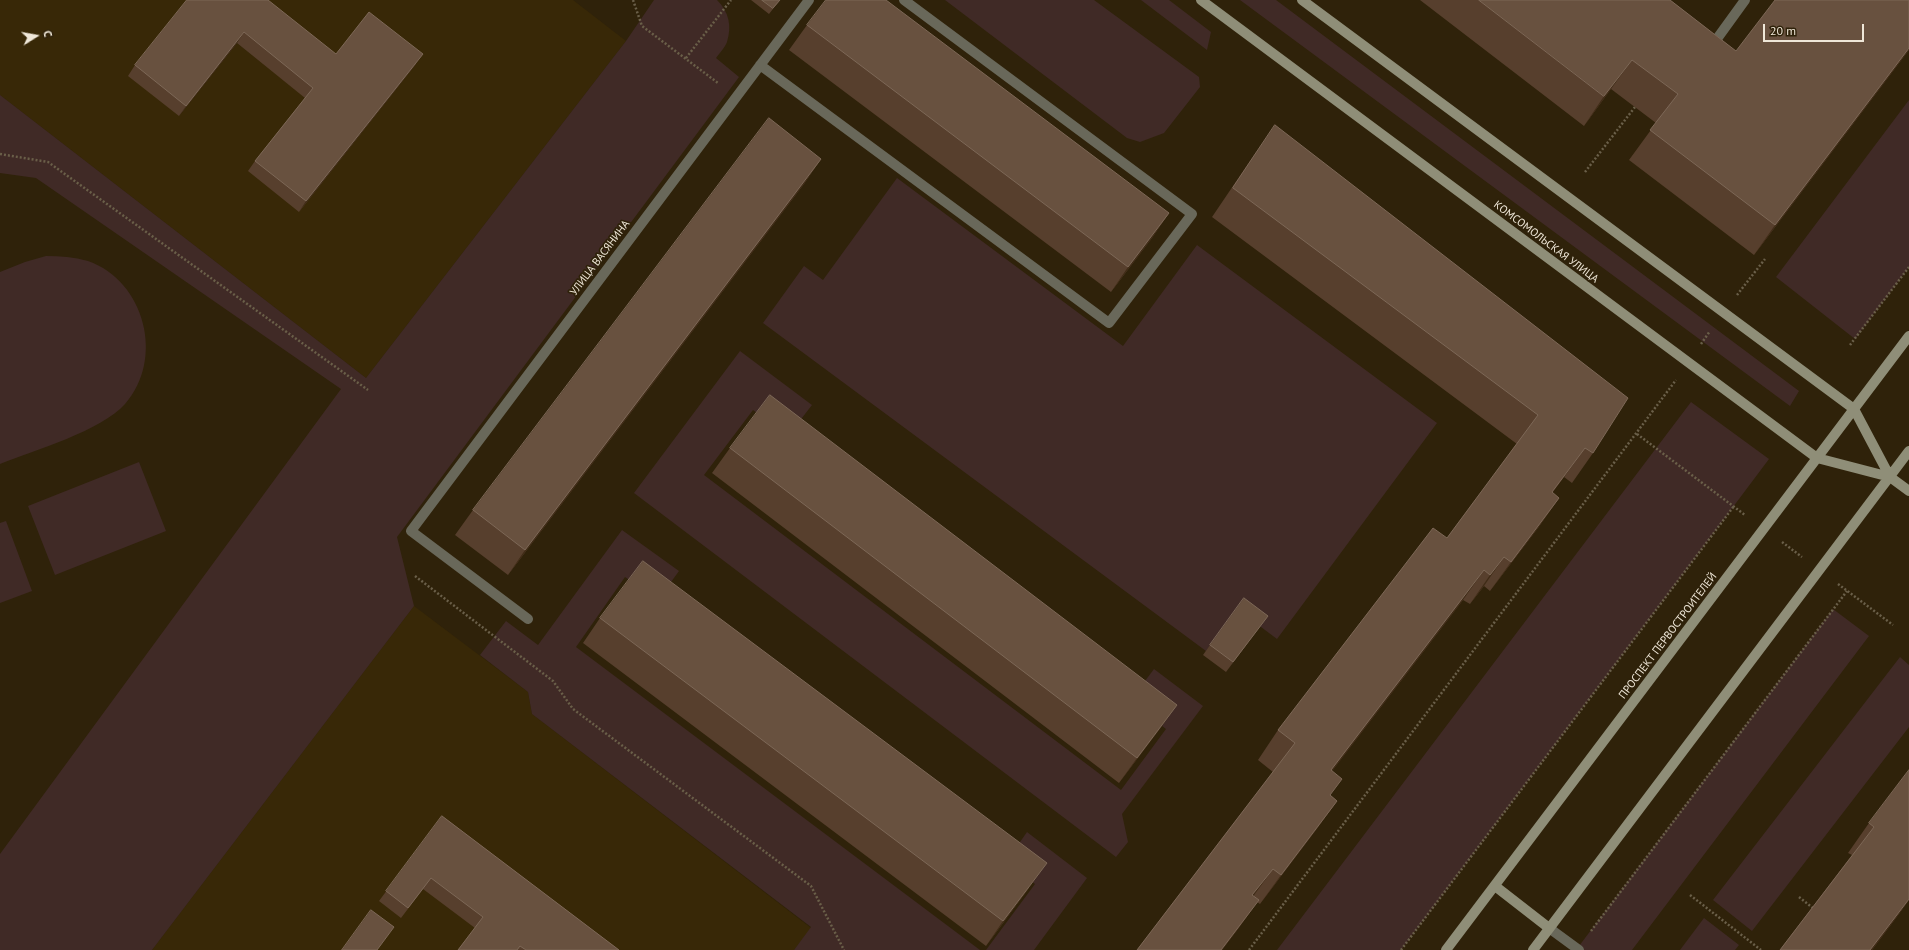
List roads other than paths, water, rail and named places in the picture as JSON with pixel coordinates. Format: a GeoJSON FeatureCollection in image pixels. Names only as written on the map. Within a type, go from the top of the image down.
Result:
{"type":"FeatureCollection","features":[{"type":"Feature","properties":{"kind":"street","name":"КОМСОМОЛЬСКАЯ УЛИЦА"},"geometry":{"type":"LineString","coordinates":[[1201,0],[1817,458],[1890,477],[1909,491]]}},
{"type":"Feature","properties":{"kind":"street","name":"КОМСОМОЛЬСКАЯ УЛИЦА"},"geometry":{"type":"LineString","coordinates":[[1302,0],[1854,409],[1890,477]]}},
{"type":"Feature","properties":{"kind":"street","name":"ПРОСПЕКТ ПЕРВОСТРОИТЕЛЕЙ"},"geometry":{"type":"LineString","coordinates":[[1446,950],[1909,336]]}},
{"type":"Feature","properties":{"kind":"street"},"geometry":{"type":"LineString","coordinates":[[1532,950],[1909,451]]}},
{"type":"Feature","properties":{"kind":"street"},"geometry":{"type":"LineString","coordinates":[[1495,886],[1549,928]]}},
{"type":"Feature","properties":{"kind":"lane","name":"УЛИЦА ВАСЯНИНА"},"geometry":{"type":"LineString","coordinates":[[528,619],[411,531],[809,0]]}},
{"type":"Feature","properties":{"kind":"lane"},"geometry":{"type":"LineString","coordinates":[[760,65],[1110,323],[1192,214],[904,0]]}},
{"type":"Feature","properties":{"kind":"lane"},"geometry":{"type":"LineString","coordinates":[[1701,39],[1710,47],[1745,0]]}},
{"type":"Feature","properties":{"kind":"lane"},"geometry":{"type":"LineString","coordinates":[[1549,928],[1578,949]]}}]}
